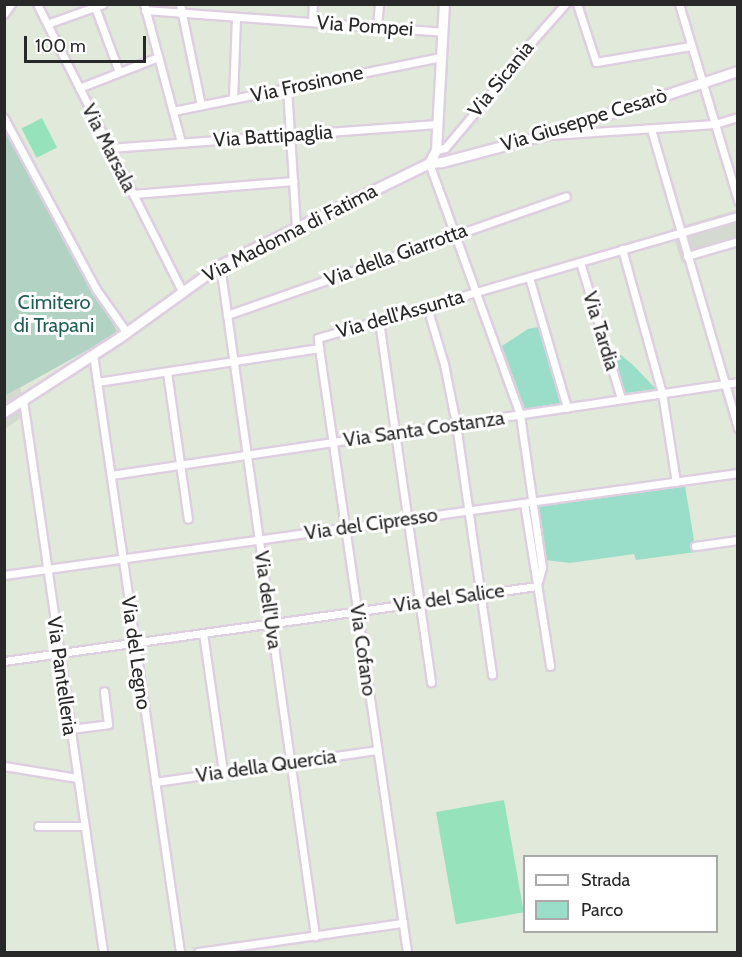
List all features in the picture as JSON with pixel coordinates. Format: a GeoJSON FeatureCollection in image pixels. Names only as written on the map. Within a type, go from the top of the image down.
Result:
{"type":"FeatureCollection","features":[{"type":"Feature","properties":{"kind":"street"},"geometry":{"type":"LineString","coordinates":[[4,14],[11,4]]}},
{"type":"Feature","properties":{"kind":"street","name":"Via Marsala"},"geometry":{"type":"LineString","coordinates":[[37,4],[182,291]]}},
{"type":"Feature","properties":{"kind":"street"},"geometry":{"type":"LineString","coordinates":[[47,24],[103,4]]}},
{"type":"Feature","properties":{"kind":"street"},"geometry":{"type":"LineString","coordinates":[[180,4],[201,105]]}},
{"type":"Feature","properties":{"kind":"street"},"geometry":{"type":"LineString","coordinates":[[312,22],[313,4]]}},
{"type":"Feature","properties":{"kind":"street"},"geometry":{"type":"LineString","coordinates":[[377,27],[379,4]]}},
{"type":"Feature","properties":{"kind":"street"},"geometry":{"type":"LineString","coordinates":[[444,4],[436,150],[429,163],[519,415],[542,567],[537,586]]}},
{"type":"Feature","properties":{"kind":"street","name":"Via Sicania"},"geometry":{"type":"LineString","coordinates":[[436,150],[445,148],[509,72],[512,64],[565,4]]}},
{"type":"Feature","properties":{"kind":"street"},"geometry":{"type":"LineString","coordinates":[[577,4],[596,62],[691,46]]}},
{"type":"Feature","properties":{"kind":"street"},"geometry":{"type":"LineString","coordinates":[[679,4],[738,201]]}},
{"type":"Feature","properties":{"kind":"street"},"geometry":{"type":"LineString","coordinates":[[95,7],[119,72]]}},
{"type":"Feature","properties":{"kind":"street"},"geometry":{"type":"LineString","coordinates":[[145,7],[181,142]]}},
{"type":"Feature","properties":{"kind":"street","name":"Via Pompei"},"geometry":{"type":"LineString","coordinates":[[145,7],[183,13],[442,32]]}},
{"type":"Feature","properties":{"kind":"street"},"geometry":{"type":"LineString","coordinates":[[233,99],[236,17]]}},
{"type":"Feature","properties":{"kind":"street"},"geometry":{"type":"LineString","coordinates":[[79,88],[158,57]]}},
{"type":"Feature","properties":{"kind":"street","name":"Via Frosinone"},"geometry":{"type":"LineString","coordinates":[[173,111],[440,57]]}},
{"type":"Feature","properties":{"kind":"street","name":"Via Giuseppe Cesarò"},"geometry":{"type":"LineString","coordinates":[[429,163],[442,162],[544,135],[738,71]]}},
{"type":"Feature","properties":{"kind":"street"},"geometry":{"type":"LineString","coordinates":[[287,88],[296,226]]}},
{"type":"Feature","properties":{"kind":"street"},"geometry":{"type":"LineString","coordinates":[[544,135],[715,124],[738,117]]}},
{"type":"Feature","properties":{"kind":"street"},"geometry":{"type":"LineString","coordinates":[[4,118],[96,289],[127,333]]}},
{"type":"Feature","properties":{"kind":"street","name":"Via Battipaglia"},"geometry":{"type":"LineString","coordinates":[[109,148],[437,124]]}},
{"type":"Feature","properties":{"kind":"street"},"geometry":{"type":"LineString","coordinates":[[651,129],[677,231],[688,258],[738,429]]}},
{"type":"Feature","properties":{"kind":"street","name":"Via Madonna di Fatima"},"geometry":{"type":"LineString","coordinates":[[4,411],[127,333],[220,265],[429,163]]}},
{"type":"Feature","properties":{"kind":"street"},"geometry":{"type":"LineString","coordinates":[[133,194],[293,181]]}},
{"type":"Feature","properties":{"kind":"street","name":"Via della Giarrotta"},"geometry":{"type":"LineString","coordinates":[[227,315],[566,196]]}},
{"type":"Feature","properties":{"kind":"street","name":"Via dell'Assunta"},"geometry":{"type":"LineString","coordinates":[[98,382],[319,348],[318,338],[580,262],[677,231],[738,216]]}},
{"type":"Feature","properties":{"kind":"street"},"geometry":{"type":"LineString","coordinates":[[688,258],[738,241]]}},
{"type":"Feature","properties":{"kind":"street"},"geometry":{"type":"LineString","coordinates":[[622,249],[662,393],[676,482]]}},
{"type":"Feature","properties":{"kind":"street","name":"Via Tardia"},"geometry":{"type":"LineString","coordinates":[[580,262],[621,399]]}},
{"type":"Feature","properties":{"kind":"street","name":"Via dell'Uva"},"geometry":{"type":"LineString","coordinates":[[220,265],[315,936]]}},
{"type":"Feature","properties":{"kind":"street"},"geometry":{"type":"LineString","coordinates":[[529,277],[567,408]]}},
{"type":"Feature","properties":{"kind":"street"},"geometry":{"type":"LineString","coordinates":[[427,307],[444,364],[456,424],[492,674]]}},
{"type":"Feature","properties":{"kind":"street"},"geometry":{"type":"LineString","coordinates":[[379,321],[431,682]]}},
{"type":"Feature","properties":{"kind":"street","name":"Via Cofano"},"geometry":{"type":"LineString","coordinates":[[319,348],[407,952]]}},
{"type":"Feature","properties":{"kind":"street","name":"Via del Legno"},"geometry":{"type":"LineString","coordinates":[[93,354],[180,952]]}},
{"type":"Feature","properties":{"kind":"street"},"geometry":{"type":"LineString","coordinates":[[166,372],[188,519]]}},
{"type":"Feature","properties":{"kind":"street","name":"Via Santa Costanza"},"geometry":{"type":"LineString","coordinates":[[111,475],[738,382]]}},
{"type":"Feature","properties":{"kind":"street","name":"Via Pantelleria"},"geometry":{"type":"LineString","coordinates":[[22,400],[103,952]]}},
{"type":"Feature","properties":{"kind":"street","name":"Via del Cipresso"},"geometry":{"type":"LineString","coordinates":[[4,575],[738,473]]}},
{"type":"Feature","properties":{"kind":"street"},"geometry":{"type":"LineString","coordinates":[[524,503],[550,666]]}},
{"type":"Feature","properties":{"kind":"street"},"geometry":{"type":"LineString","coordinates":[[695,546],[738,540]]}},
{"type":"Feature","properties":{"kind":"street","name":"Via del Salice"},"geometry":{"type":"LineString","coordinates":[[4,661],[537,586]]}},
{"type":"Feature","properties":{"kind":"street"},"geometry":{"type":"LineString","coordinates":[[202,633],[224,772]]}},
{"type":"Feature","properties":{"kind":"street"},"geometry":{"type":"LineString","coordinates":[[70,729],[108,724],[104,691]]}},
{"type":"Feature","properties":{"kind":"street","name":"Via della Quercia"},"geometry":{"type":"LineString","coordinates":[[155,782],[378,750]]}},
{"type":"Feature","properties":{"kind":"street"},"geometry":{"type":"LineString","coordinates":[[4,766],[77,778]]}},
{"type":"Feature","properties":{"kind":"street"},"geometry":{"type":"LineString","coordinates":[[38,826],[84,826]]}},
{"type":"Feature","properties":{"kind":"street"},"geometry":{"type":"LineString","coordinates":[[198,952],[403,923]]}},
{"type":"Feature","properties":{"kind":"green space"},"geometry":{"type":"Polygon","coordinates":[[[42,118],[57,147],[36,158],[22,128],[42,118]]]}},
{"type":"Feature","properties":{"kind":"green space","name":"Cimitero di Trapani"},"geometry":{"type":"Polygon","coordinates":[[[4,124],[118,333],[5,396],[4,396],[4,124]]]}},
{"type":"Feature","properties":{"kind":"green space"},"geometry":{"type":"Polygon","coordinates":[[[539,327],[561,403],[525,409],[502,346],[528,329],[539,327]]]}},
{"type":"Feature","properties":{"kind":"green space"},"geometry":{"type":"Polygon","coordinates":[[[610,346],[633,365],[656,389],[625,393],[610,346]]]}},
{"type":"Feature","properties":{"kind":"green space"},"geometry":{"type":"Polygon","coordinates":[[[685,486],[696,552],[636,560],[634,554],[570,563],[545,560],[538,506],[685,486]]]}},
{"type":"Feature","properties":{"kind":"green space"},"geometry":{"type":"Polygon","coordinates":[[[504,800],[523,912],[456,924],[436,812],[504,800]]]}},
{"type":"Feature","properties":{"kind":"shaded area"},"geometry":{"type":"Polygon","coordinates":[[[737,210],[737,247],[682,263],[671,229],[737,210]]]}},
{"type":"Feature","properties":{"kind":"shaded area"},"geometry":{"type":"Polygon","coordinates":[[[20,387],[25,415],[5,429],[5,396],[20,387]]]}}]}
